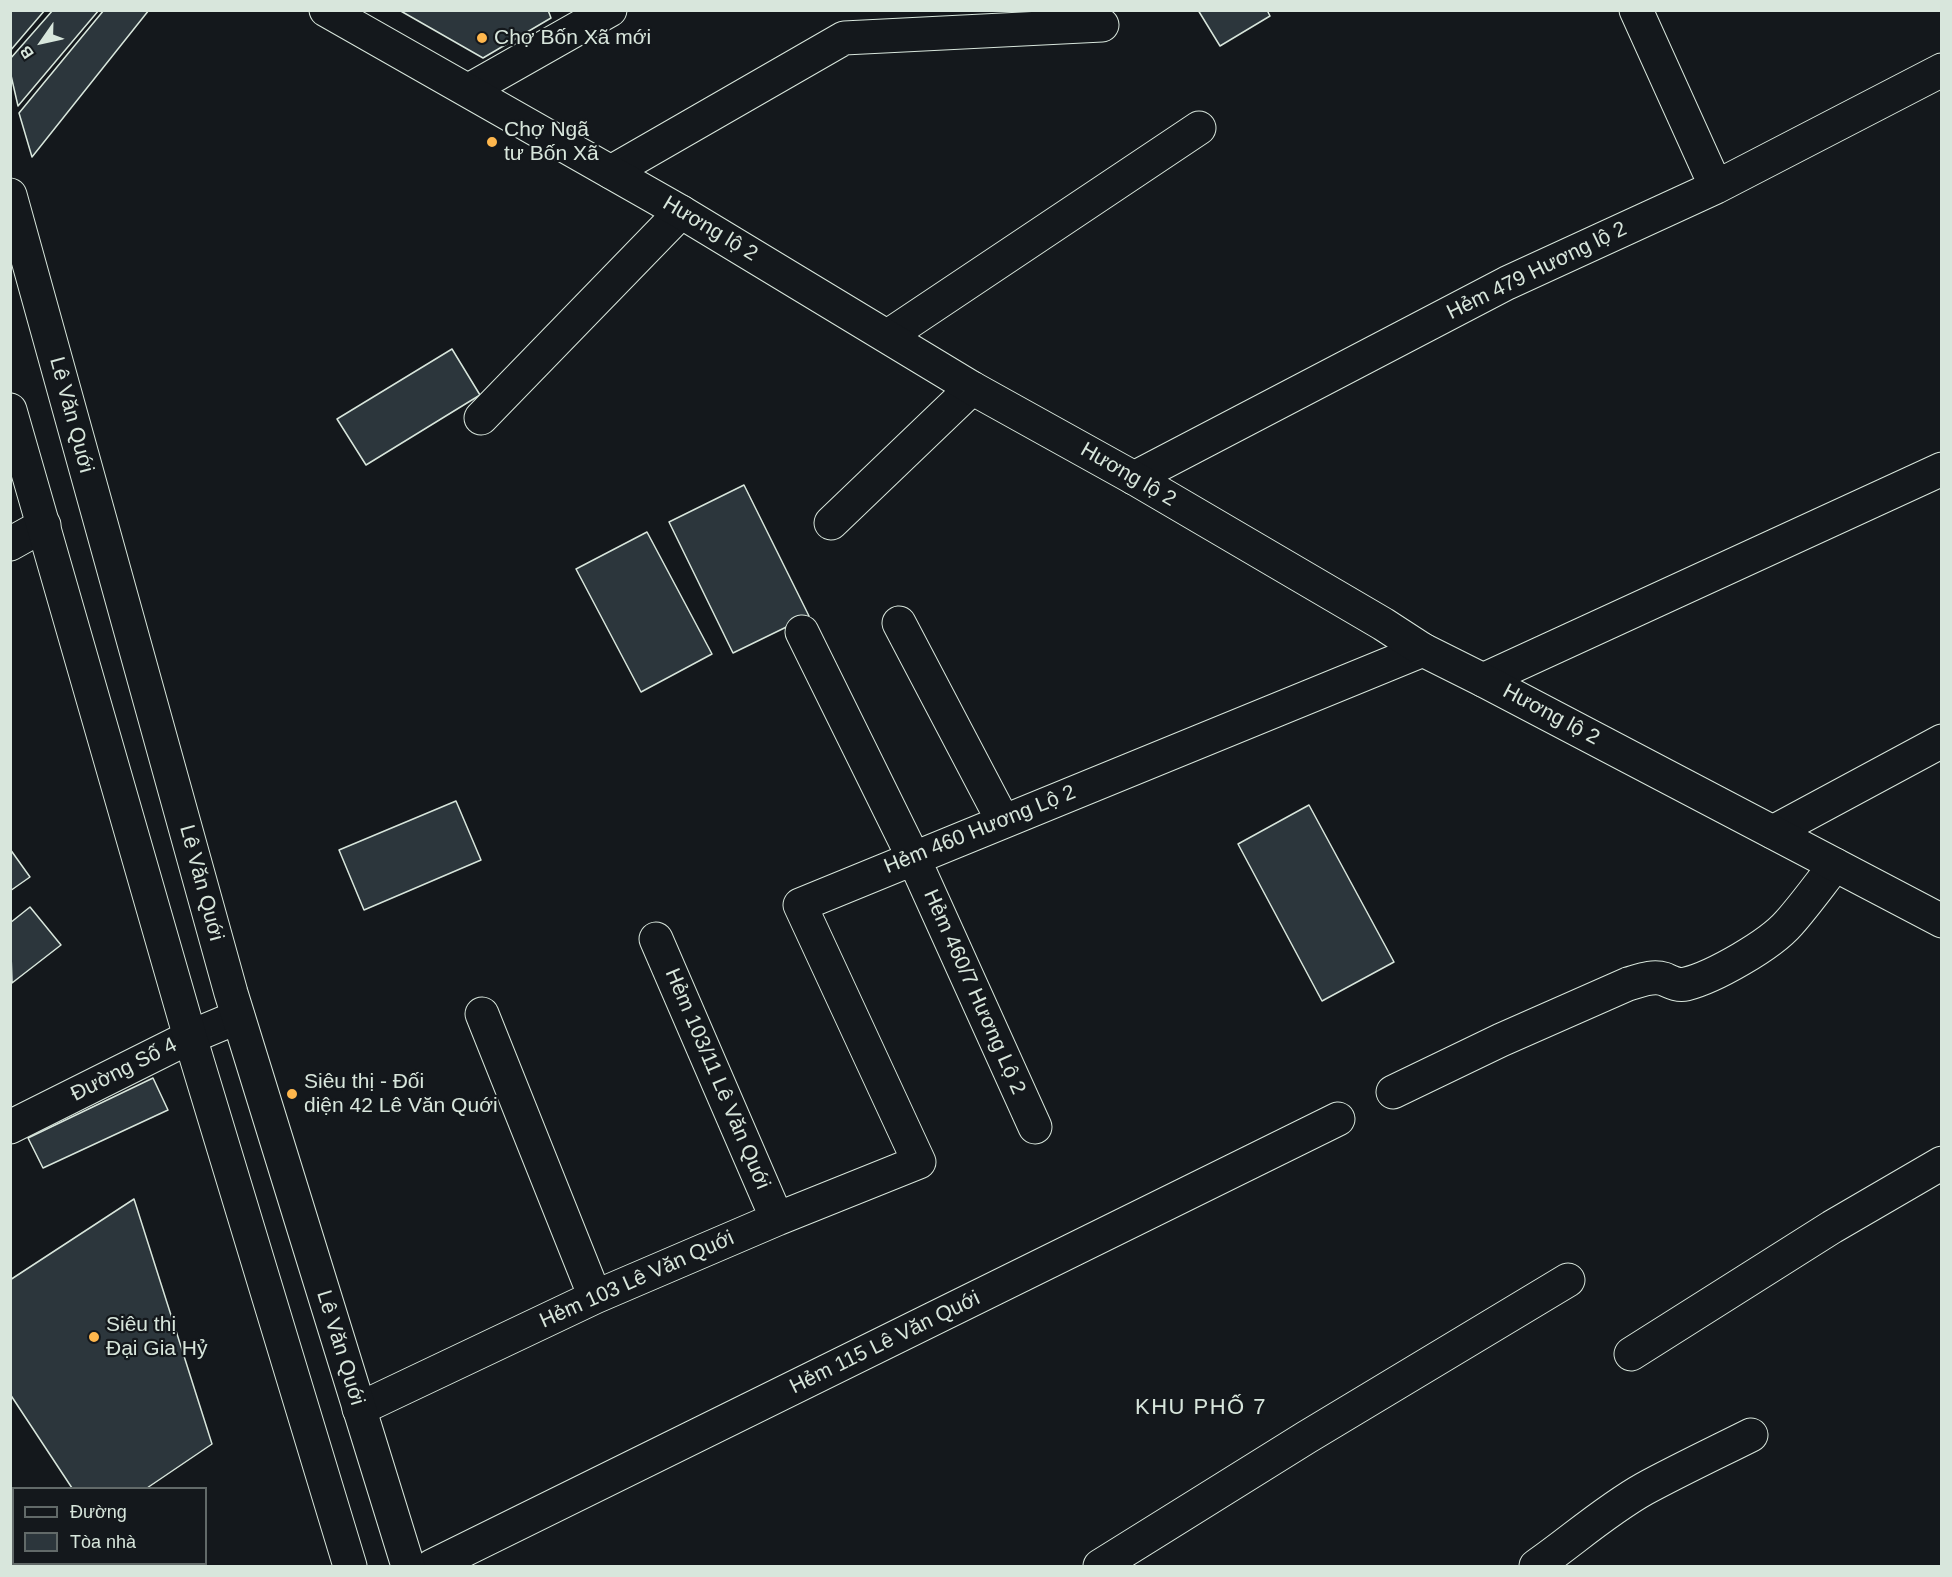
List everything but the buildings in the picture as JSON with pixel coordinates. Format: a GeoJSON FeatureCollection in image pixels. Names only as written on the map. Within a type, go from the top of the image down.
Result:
{"type":"FeatureCollection","features":[{"type":"Feature","properties":{"kind":"street","name":"Hương lộ 2"},"geometry":{"type":"LineString","coordinates":[[326,10],[681,212],[972,388],[1134,478],[1383,624],[1423,650],[1941,921]]}},
{"type":"Feature","properties":{"kind":"street"},"geometry":{"type":"LineString","coordinates":[[469,90],[610,10]]}},
{"type":"Feature","properties":{"kind":"street"},"geometry":{"type":"LineString","coordinates":[[1636,10],[1716,187]]}},
{"type":"Feature","properties":{"kind":"street"},"geometry":{"type":"LineString","coordinates":[[611,172],[844,38],[1102,25]]}},
{"type":"Feature","properties":{"kind":"street","name":"Hẻm 479 Hương lộ 2"},"geometry":{"type":"LineString","coordinates":[[1134,478],[1507,282],[1716,187],[1941,70]]}},
{"type":"Feature","properties":{"kind":"street"},"geometry":{"type":"LineString","coordinates":[[888,336],[1199,128]]}},
{"type":"Feature","properties":{"kind":"street","name":"Lê Văn Quới"},"geometry":{"type":"LineString","coordinates":[[10,195],[238,1017],[408,1566]]}},
{"type":"Feature","properties":{"kind":"street"},"geometry":{"type":"LineString","coordinates":[[481,418],[681,212]]}},
{"type":"Feature","properties":{"kind":"street"},"geometry":{"type":"LineString","coordinates":[[831,523],[972,388]]}},
{"type":"Feature","properties":{"kind":"street"},"geometry":{"type":"LineString","coordinates":[[10,410],[190,1037],[350,1566]]}},
{"type":"Feature","properties":{"kind":"street"},"geometry":{"type":"LineString","coordinates":[[1483,680],[1941,469]]}},
{"type":"Feature","properties":{"kind":"street"},"geometry":{"type":"LineString","coordinates":[[10,544],[44,525]]}},
{"type":"Feature","properties":{"kind":"street"},"geometry":{"type":"LineString","coordinates":[[899,623],[1003,821]]}},
{"type":"Feature","properties":{"kind":"street","name":"Hẻm 460/7 Hương Lộ 2"},"geometry":{"type":"LineString","coordinates":[[802,632],[913,857],[1035,1127]]}},
{"type":"Feature","properties":{"kind":"street","name":"Hẻm 460 Hương Lộ 2"},"geometry":{"type":"LineString","coordinates":[[919,1162],[800,904],[1423,650]]}},
{"type":"Feature","properties":{"kind":"street"},"geometry":{"type":"LineString","coordinates":[[1773,832],[1941,741]]}},
{"type":"Feature","properties":{"kind":"street"},"geometry":{"type":"LineString","coordinates":[[1393,1092],[1501,1040],[1628,984],[1648,978],[1684,984],[1723,969],[1756,949],[1787,925],[1835,865]]}},
{"type":"Feature","properties":{"kind":"street","name":"Hẻm 103/11 Lê Văn Quới"},"geometry":{"type":"LineString","coordinates":[[657,939],[777,1219]]}},
{"type":"Feature","properties":{"kind":"street"},"geometry":{"type":"LineString","coordinates":[[482,1014],[595,1297]]}},
{"type":"Feature","properties":{"kind":"street","name":"Đường Số 4"},"geometry":{"type":"LineString","coordinates":[[10,1127],[190,1037],[238,1017]]}},
{"type":"Feature","properties":{"kind":"street","name":"Hẻm 115 Lê Văn Quới"},"geometry":{"type":"LineString","coordinates":[[432,1566],[1338,1119]]}},
{"type":"Feature","properties":{"kind":"street","name":"Hẻm 103 Lê Văn Quới"},"geometry":{"type":"LineString","coordinates":[[359,1409],[595,1297],[777,1219],[919,1162]]}},
{"type":"Feature","properties":{"kind":"street"},"geometry":{"type":"LineString","coordinates":[[1631,1354],[1832,1227],[1941,1163]]}},
{"type":"Feature","properties":{"kind":"street"},"geometry":{"type":"LineString","coordinates":[[1100,1566],[1307,1437],[1568,1280]]}},
{"type":"Feature","properties":{"kind":"street"},"geometry":{"type":"LineString","coordinates":[[1536,1566],[1601,1517],[1644,1490],[1751,1435]]}},
{"type":"Feature","properties":{"kind":"place","name":"Chợ Bốn Xã mới"},"geometry":{"type":"Point","coordinates":[482,38]}},
{"type":"Feature","properties":{"kind":"place","name":"Chợ Ngã tư Bốn Xã"},"geometry":{"type":"Point","coordinates":[492,142]}},
{"type":"Feature","properties":{"kind":"place","name":"Siêu thị - Đối diện 42 Lê Văn Quới"},"geometry":{"type":"Point","coordinates":[292,1094]}},
{"type":"Feature","properties":{"kind":"place","name":"Siêu thị Đại Gia Hỷ"},"geometry":{"type":"Point","coordinates":[94,1337]}},
{"type":"Feature","properties":{"kind":"district","name":"KHU PHỐ 7"},"geometry":{"type":"Point","coordinates":[1201,1408]}}]}
